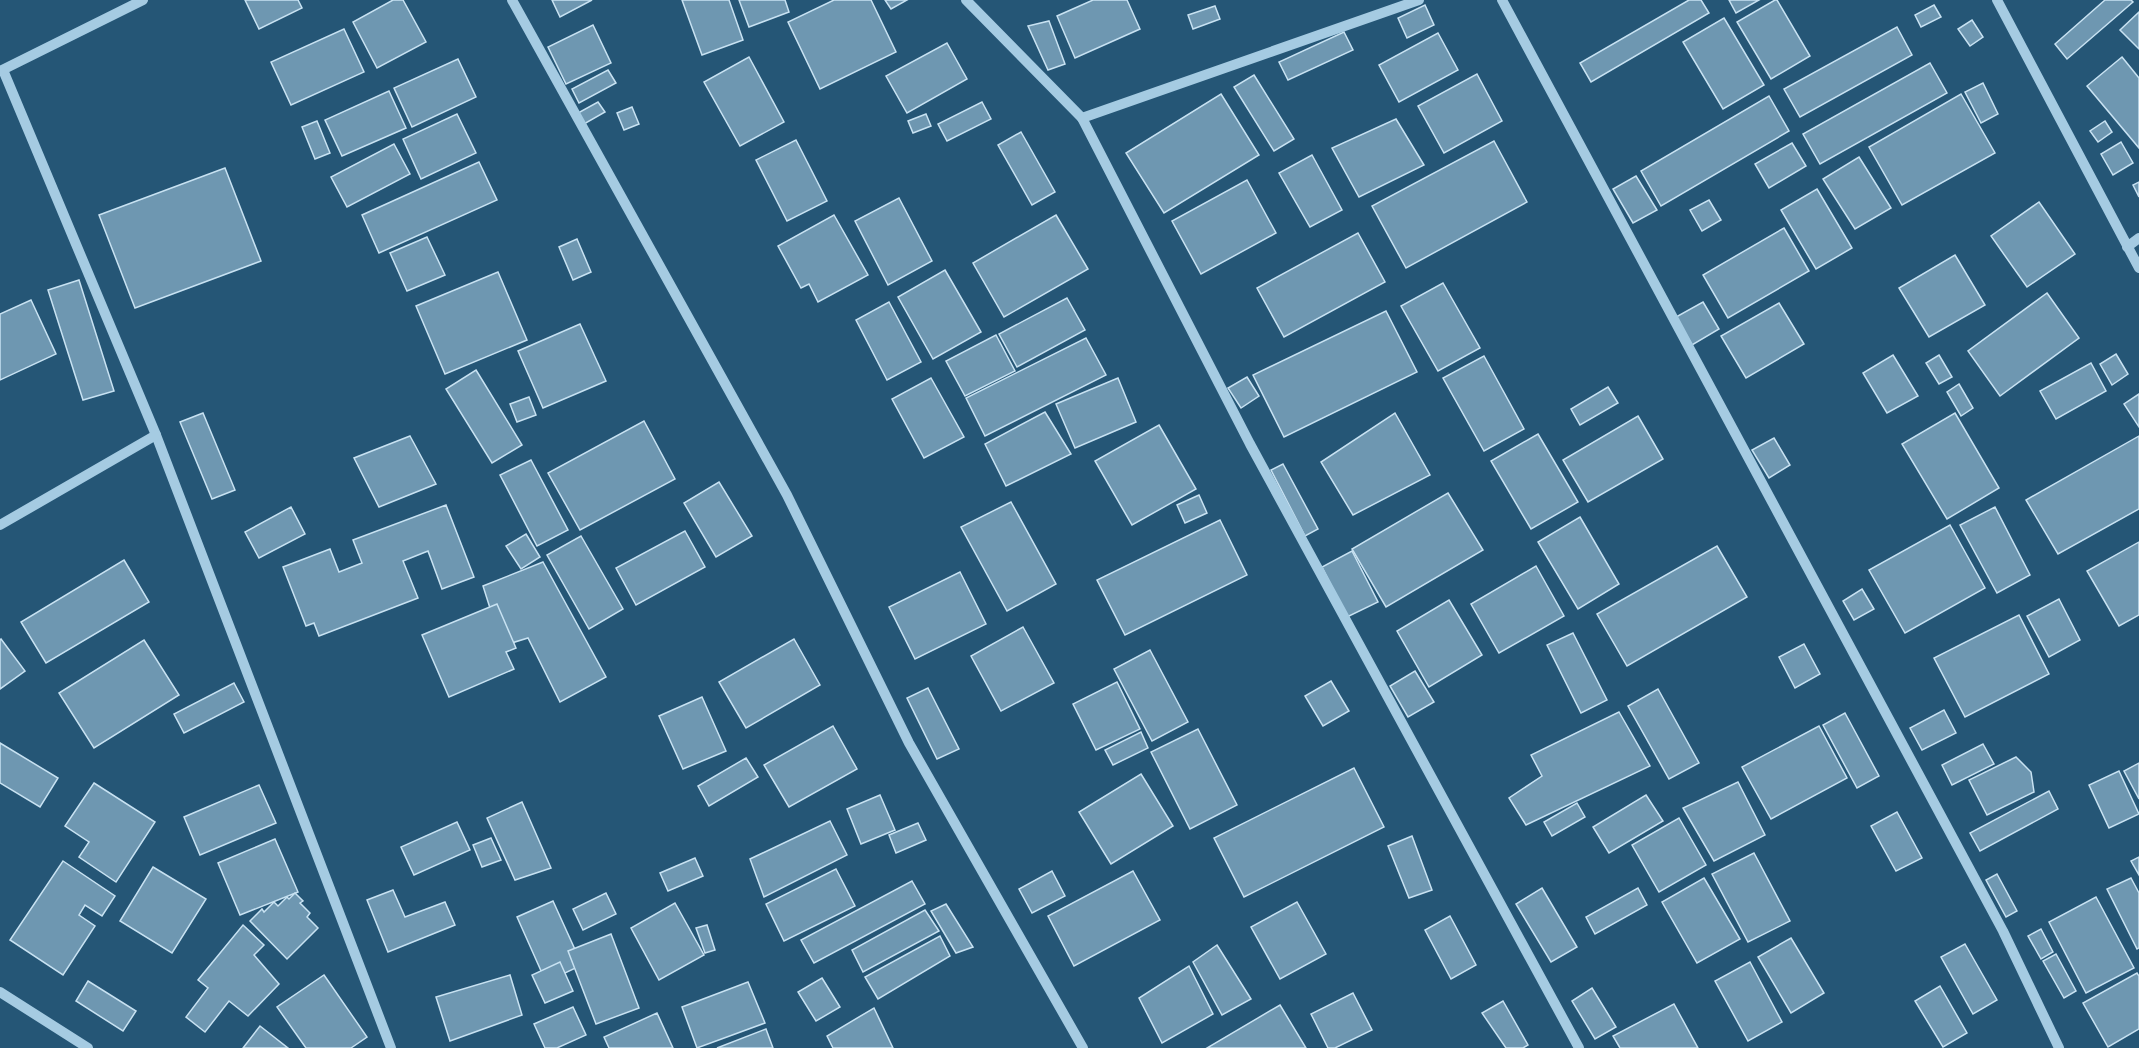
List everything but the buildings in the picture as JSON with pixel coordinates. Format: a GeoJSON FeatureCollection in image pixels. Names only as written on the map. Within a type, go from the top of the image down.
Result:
{"type":"FeatureCollection","features":[{"type":"Feature","properties":{"kind":"street"},"geometry":{"type":"LineString","coordinates":[[143,0],[2,71],[156,435],[392,1048]]}},
{"type":"Feature","properties":{"kind":"street"},"geometry":{"type":"LineString","coordinates":[[512,0],[787,495],[909,744],[1083,1048]]}},
{"type":"Feature","properties":{"kind":"street"},"geometry":{"type":"LineString","coordinates":[[966,0],[1082,118],[1250,444],[1579,1048]]}},
{"type":"Feature","properties":{"kind":"street"},"geometry":{"type":"LineString","coordinates":[[1082,118],[1419,0]]}},
{"type":"Feature","properties":{"kind":"street"},"geometry":{"type":"LineString","coordinates":[[1502,0],[1997,921],[2059,1048]]}},
{"type":"Feature","properties":{"kind":"street"},"geometry":{"type":"LineString","coordinates":[[1996,0],[2139,268]]}},
{"type":"Feature","properties":{"kind":"street"},"geometry":{"type":"LineString","coordinates":[[2127,247],[2139,238]]}},
{"type":"Feature","properties":{"kind":"street"},"geometry":{"type":"LineString","coordinates":[[0,525],[156,435]]}},
{"type":"Feature","properties":{"kind":"street"},"geometry":{"type":"LineString","coordinates":[[0,992],[88,1048]]}}]}
